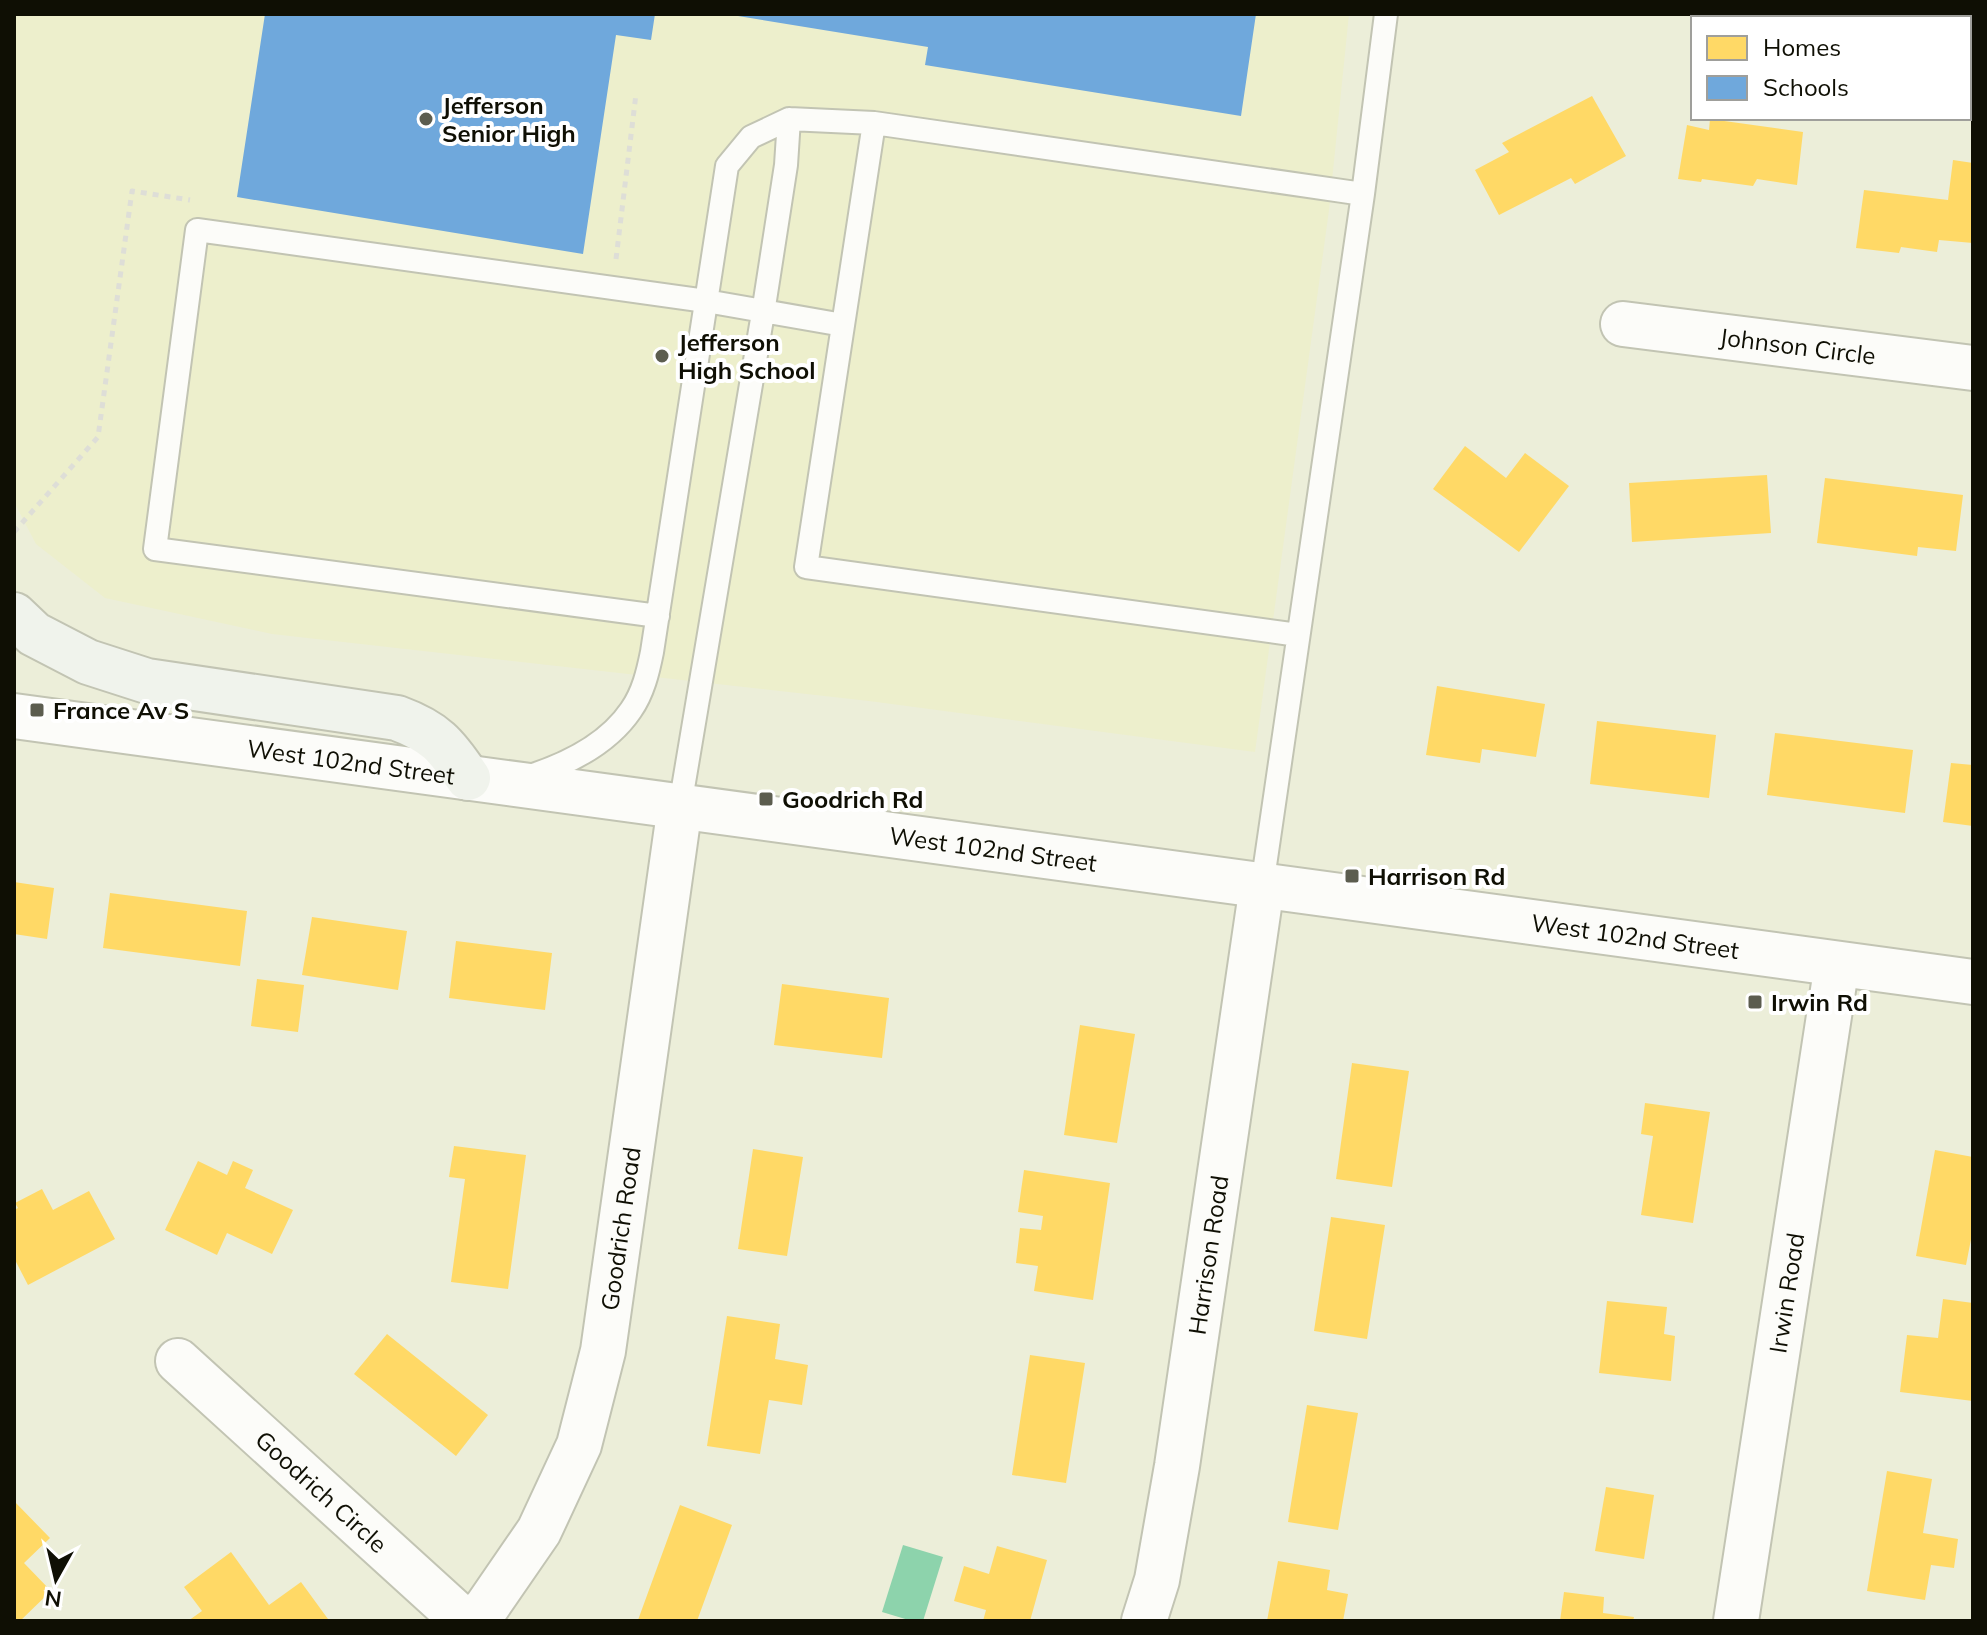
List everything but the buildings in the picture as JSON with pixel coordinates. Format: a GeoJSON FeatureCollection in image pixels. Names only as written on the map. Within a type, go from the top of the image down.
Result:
{"type":"FeatureCollection","features":[{"type":"Feature","properties":{"kind":"main road"},"geometry":{"type":"LineString","coordinates":[[14,615],[34,634],[88,662],[147,681],[397,718],[420,726],[438,739],[453,756],[487,780]]}},
{"type":"Feature","properties":{"kind":"street","name":"Johnson Circle"},"geometry":{"type":"LineString","coordinates":[[1623,324],[1973,368]]}},
{"type":"Feature","properties":{"kind":"street","name":"West 102nd Street"},"geometry":{"type":"LineString","coordinates":[[14,716],[1973,982]]}},
{"type":"Feature","properties":{"kind":"street","name":"Goodrich Road"},"geometry":{"type":"LineString","coordinates":[[472,1621],[486,1608],[539,1531],[579,1445],[603,1351],[680,806]]}},
{"type":"Feature","properties":{"kind":"street","name":"Harrison Road"},"geometry":{"type":"LineString","coordinates":[[1144,1621],[1157,1580],[1177,1466],[1262,886]]}},
{"type":"Feature","properties":{"kind":"street","name":"Irwin Road"},"geometry":{"type":"LineString","coordinates":[[1736,1621],[1837,964]]}},
{"type":"Feature","properties":{"kind":"street","name":"Goodrich Circle"},"geometry":{"type":"LineString","coordinates":[[178,1361],[464,1621]]}},
{"type":"Feature","properties":{"kind":"lane"},"geometry":{"type":"LineString","coordinates":[[1262,886],[1363,194],[1386,14]]}},
{"type":"Feature","properties":{"kind":"lane"},"geometry":{"type":"LineString","coordinates":[[487,780],[541,773],[579,754],[615,728],[630,712],[640,694],[648,672],[658,616],[727,166],[751,137],[789,119],[874,123],[1363,194]]}},
{"type":"Feature","properties":{"kind":"lane"},"geometry":{"type":"LineString","coordinates":[[680,806],[763,313],[786,165],[789,119]]}},
{"type":"Feature","properties":{"kind":"lane"},"geometry":{"type":"LineString","coordinates":[[874,123],[806,567],[1298,635]]}},
{"type":"Feature","properties":{"kind":"lane"},"geometry":{"type":"LineString","coordinates":[[658,616],[155,549],[197,230],[706,301],[843,325]]}},
{"type":"Feature","properties":{"kind":"shaded area","name":"Jefferson High School"},"geometry":{"type":"Polygon","coordinates":[[[14,14],[1349,14],[1329,210],[1255,752],[869,701],[272,634],[105,598],[36,544],[14,502],[14,14]]]}},
{"type":"Feature","properties":{"kind":"shaded area"},"geometry":{"type":"Polygon","coordinates":[[[1704,14],[1973,14],[1973,51],[1971,16],[1704,14]]]}},
{"type":"Feature","properties":{"kind":"shaded area"},"geometry":{"type":"Polygon","coordinates":[[[903,1545],[943,1557],[923,1621],[882,1612],[903,1545]]]}},
{"type":"Feature","properties":{"kind":"place","name":"Jefferson Senior High"},"geometry":{"type":"Point","coordinates":[426,119]}},
{"type":"Feature","properties":{"kind":"place","name":"Jefferson High School"},"geometry":{"type":"Point","coordinates":[662,356]}},
{"type":"Feature","properties":{"kind":"place","name":"France Av S"},"geometry":{"type":"Point","coordinates":[37,710]}},
{"type":"Feature","properties":{"kind":"place","name":"Goodrich Rd"},"geometry":{"type":"Point","coordinates":[766,799]}},
{"type":"Feature","properties":{"kind":"place","name":"Harrison Rd"},"geometry":{"type":"Point","coordinates":[1352,876]}},
{"type":"Feature","properties":{"kind":"place","name":"Irwin Rd"},"geometry":{"type":"Point","coordinates":[1755,1002]}}]}
